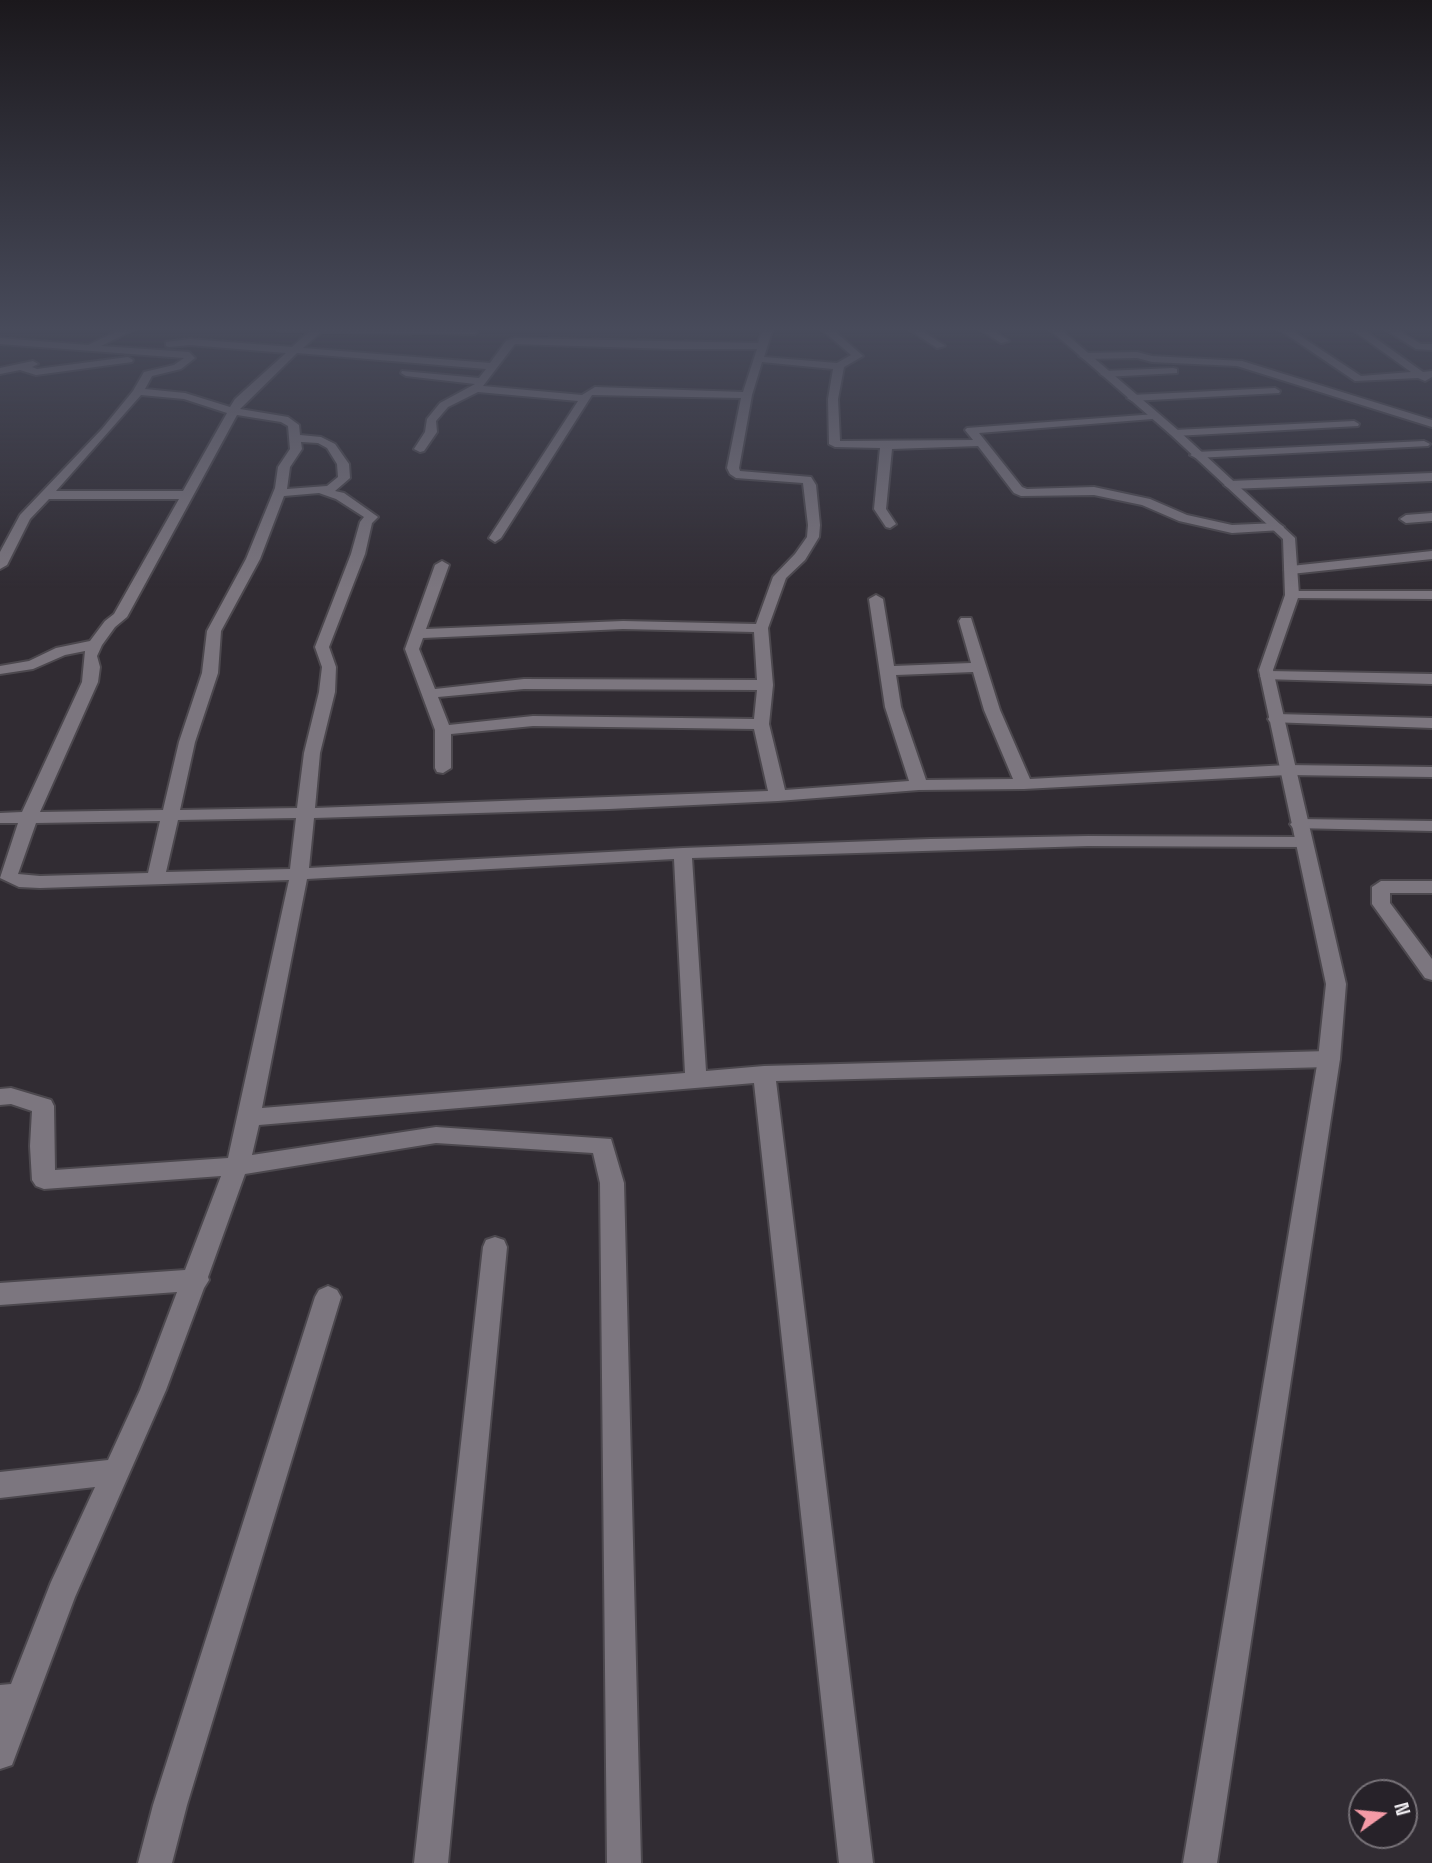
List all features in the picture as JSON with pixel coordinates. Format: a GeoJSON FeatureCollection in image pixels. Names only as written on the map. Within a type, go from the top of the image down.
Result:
{"type":"FeatureCollection","features":[{"type":"Feature","properties":{"kind":"street"},"geometry":{"type":"LineString","coordinates":[[0,565],[24,518],[119,415]]}},
{"type":"Feature","properties":{"kind":"street"},"geometry":{"type":"LineString","coordinates":[[230,415],[120,617],[110,624],[90,656],[93,667],[90,682],[29,817],[8,876],[19,881],[299,874],[683,853],[1301,833],[1432,826]]}},
{"type":"Feature","properties":{"kind":"street"},"geometry":{"type":"LineString","coordinates":[[156,877],[187,742],[210,673],[214,631],[253,559],[279,493],[284,467],[296,449],[290,421],[261,415]]}},
{"type":"Feature","properties":{"kind":"street"},"geometry":{"type":"LineString","coordinates":[[419,449],[431,432],[431,421],[436,415]]}},
{"type":"Feature","properties":{"kind":"street"},"geometry":{"type":"LineString","coordinates":[[495,538],[573,415]]}},
{"type":"Feature","properties":{"kind":"street"},"geometry":{"type":"LineString","coordinates":[[743,415],[733,468],[736,474],[807,480],[810,485],[814,525],[813,537],[800,557],[780,577],[761,628],[765,685],[761,724],[778,796]]}},
{"type":"Feature","properties":{"kind":"street"},"geometry":{"type":"LineString","coordinates":[[834,415],[835,444],[980,443]]}},
{"type":"Feature","properties":{"kind":"street"},"geometry":{"type":"LineString","coordinates":[[1403,415],[1432,424]]}},
{"type":"Feature","properties":{"kind":"street"},"geometry":{"type":"LineString","coordinates":[[1200,1863],[1329,1059],[1336,984],[1266,670],[1292,595],[1289,538],[1278,527],[1196,455],[1175,433],[1152,416],[971,430],[1017,490],[1025,493],[1094,491],[1146,502],[1183,518],[1232,529],[1278,527]]}},
{"type":"Feature","properties":{"kind":"street"},"geometry":{"type":"LineString","coordinates":[[1175,433],[1354,424]]}},
{"type":"Feature","properties":{"kind":"street"},"geometry":{"type":"LineString","coordinates":[[279,493],[330,489],[344,478],[338,453],[321,440],[295,438]]}},
{"type":"Feature","properties":{"kind":"street"},"geometry":{"type":"LineString","coordinates":[[1196,455],[1424,444]]}},
{"type":"Feature","properties":{"kind":"street"},"geometry":{"type":"LineString","coordinates":[[890,524],[880,509],[882,467],[886,448],[891,445]]}},
{"type":"Feature","properties":{"kind":"street"},"geometry":{"type":"LineString","coordinates":[[1230,485],[1432,477]]}},
{"type":"Feature","properties":{"kind":"street"},"geometry":{"type":"LineString","coordinates":[[0,1753],[10,1700],[62,1593],[153,1390],[197,1280],[238,1166],[299,874],[312,753],[327,692],[329,667],[322,647],[358,554],[366,522],[372,517],[346,502],[340,495],[320,490]]}},
{"type":"Feature","properties":{"kind":"street"},"geometry":{"type":"LineString","coordinates":[[44,495],[186,495]]}},
{"type":"Feature","properties":{"kind":"street"},"geometry":{"type":"LineString","coordinates":[[1406,519],[1432,517]]}},
{"type":"Feature","properties":{"kind":"street"},"geometry":{"type":"LineString","coordinates":[[1291,570],[1432,555]]}},
{"type":"Feature","properties":{"kind":"street"},"geometry":{"type":"LineString","coordinates":[[442,565],[412,649],[443,730],[443,768]]}},
{"type":"Feature","properties":{"kind":"street"},"geometry":{"type":"LineString","coordinates":[[1292,595],[1432,595]]}},
{"type":"Feature","properties":{"kind":"street"},"geometry":{"type":"LineString","coordinates":[[876,598],[896,716],[919,785]]}},
{"type":"Feature","properties":{"kind":"street"},"geometry":{"type":"LineString","coordinates":[[965,621],[992,709],[1024,784]]}},
{"type":"Feature","properties":{"kind":"street"},"geometry":{"type":"LineString","coordinates":[[416,634],[623,625],[761,628]]}},
{"type":"Feature","properties":{"kind":"street"},"geometry":{"type":"LineString","coordinates":[[0,670],[33,665],[61,651],[96,645]]}},
{"type":"Feature","properties":{"kind":"street"},"geometry":{"type":"LineString","coordinates":[[887,671],[978,667]]}},
{"type":"Feature","properties":{"kind":"street"},"geometry":{"type":"LineString","coordinates":[[1268,676],[1432,679]]}},
{"type":"Feature","properties":{"kind":"street"},"geometry":{"type":"LineString","coordinates":[[428,694],[524,684],[765,685]]}},
{"type":"Feature","properties":{"kind":"street"},"geometry":{"type":"LineString","coordinates":[[1276,719],[1432,723]]}},
{"type":"Feature","properties":{"kind":"street"},"geometry":{"type":"LineString","coordinates":[[443,730],[533,721],[761,724]]}},
{"type":"Feature","properties":{"kind":"street"},"geometry":{"type":"LineString","coordinates":[[0,818],[609,804],[778,796],[919,785],[1024,784],[1287,770],[1432,772]]}},
{"type":"Feature","properties":{"kind":"street"},"geometry":{"type":"LineString","coordinates":[[683,853],[696,1079]]}},
{"type":"Feature","properties":{"kind":"street"},"geometry":{"type":"LineString","coordinates":[[1432,887],[1381,887],[1381,904],[1425,953],[1432,974]]}},
{"type":"Feature","properties":{"kind":"street"},"geometry":{"type":"LineString","coordinates":[[250,1117],[764,1074],[1329,1059]]}},
{"type":"Feature","properties":{"kind":"street"},"geometry":{"type":"LineString","coordinates":[[764,1074],[856,1863]]}},
{"type":"Feature","properties":{"kind":"street"},"geometry":{"type":"LineString","coordinates":[[0,1097],[11,1096],[43,1106],[41,1146],[44,1180],[238,1166],[436,1135],[603,1145],[612,1182],[624,1863]]}},
{"type":"Feature","properties":{"kind":"street"},"geometry":{"type":"LineString","coordinates":[[431,1863],[495,1247]]}},
{"type":"Feature","properties":{"kind":"street"},"geometry":{"type":"LineString","coordinates":[[0,1294],[197,1280]]}},
{"type":"Feature","properties":{"kind":"street"},"geometry":{"type":"LineString","coordinates":[[155,1863],[170,1805],[328,1297]]}},
{"type":"Feature","properties":{"kind":"street"},"geometry":{"type":"LineString","coordinates":[[0,1485],[115,1472]]}}]}
